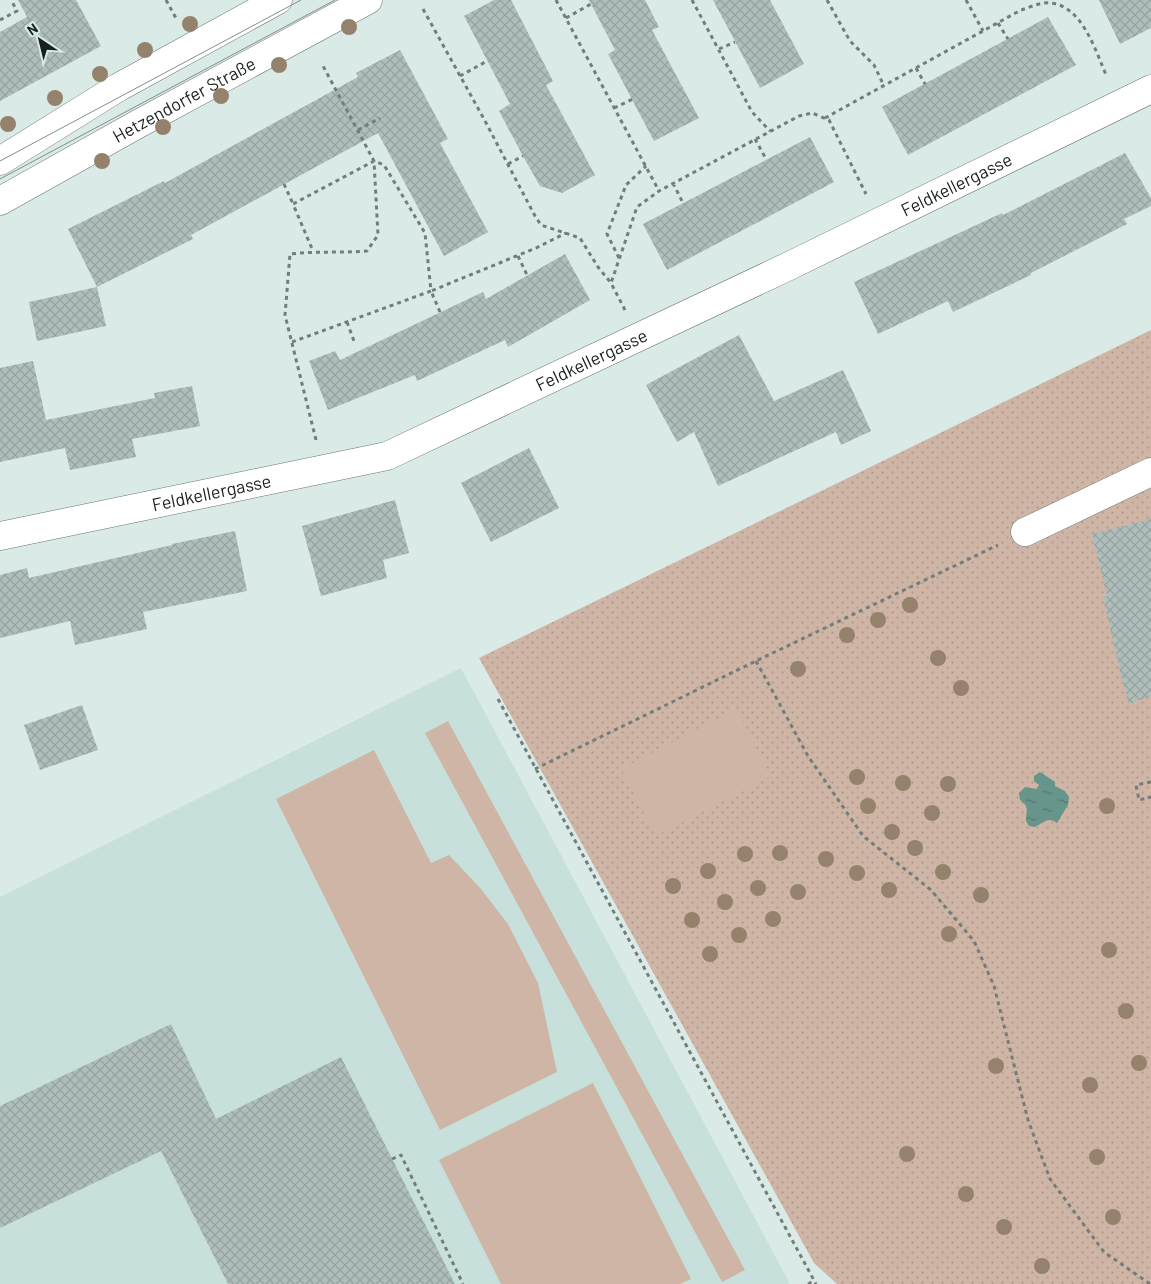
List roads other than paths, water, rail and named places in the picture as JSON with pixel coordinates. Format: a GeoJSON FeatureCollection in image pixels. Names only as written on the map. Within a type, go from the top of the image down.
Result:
{"type":"FeatureCollection","features":[{"type":"Feature","properties":{"kind":"street"},"geometry":{"type":"LineString","coordinates":[[0,161],[119,87],[278,0]]}},
{"type":"Feature","properties":{"kind":"street","name":"Hetzendorfer Straße"},"geometry":{"type":"LineString","coordinates":[[0,201],[368,0]]}},
{"type":"Feature","properties":{"kind":"street","name":"Feldkellergasse"},"geometry":{"type":"LineString","coordinates":[[0,536],[387,456],[639,337],[1151,89]]}},
{"type":"Feature","properties":{"kind":"street"},"geometry":{"type":"LineString","coordinates":[[1025,532],[1151,472]]}},
{"type":"Feature","properties":{"kind":"water"},"geometry":{"type":"Polygon","coordinates":[[[1040,772],[1055,782],[1055,786],[1065,791],[1069,797],[1068,805],[1057,823],[1048,820],[1035,827],[1029,826],[1026,821],[1026,807],[1020,800],[1019,793],[1025,787],[1037,789],[1039,785],[1034,781],[1034,776],[1040,772]]]}},
{"type":"Feature","properties":{"kind":"tram line"},"geometry":{"type":"LineString","coordinates":[[0,161],[301,0]]}},
{"type":"Feature","properties":{"kind":"tram line"},"geometry":{"type":"LineString","coordinates":[[0,179],[335,0]]}}]}
